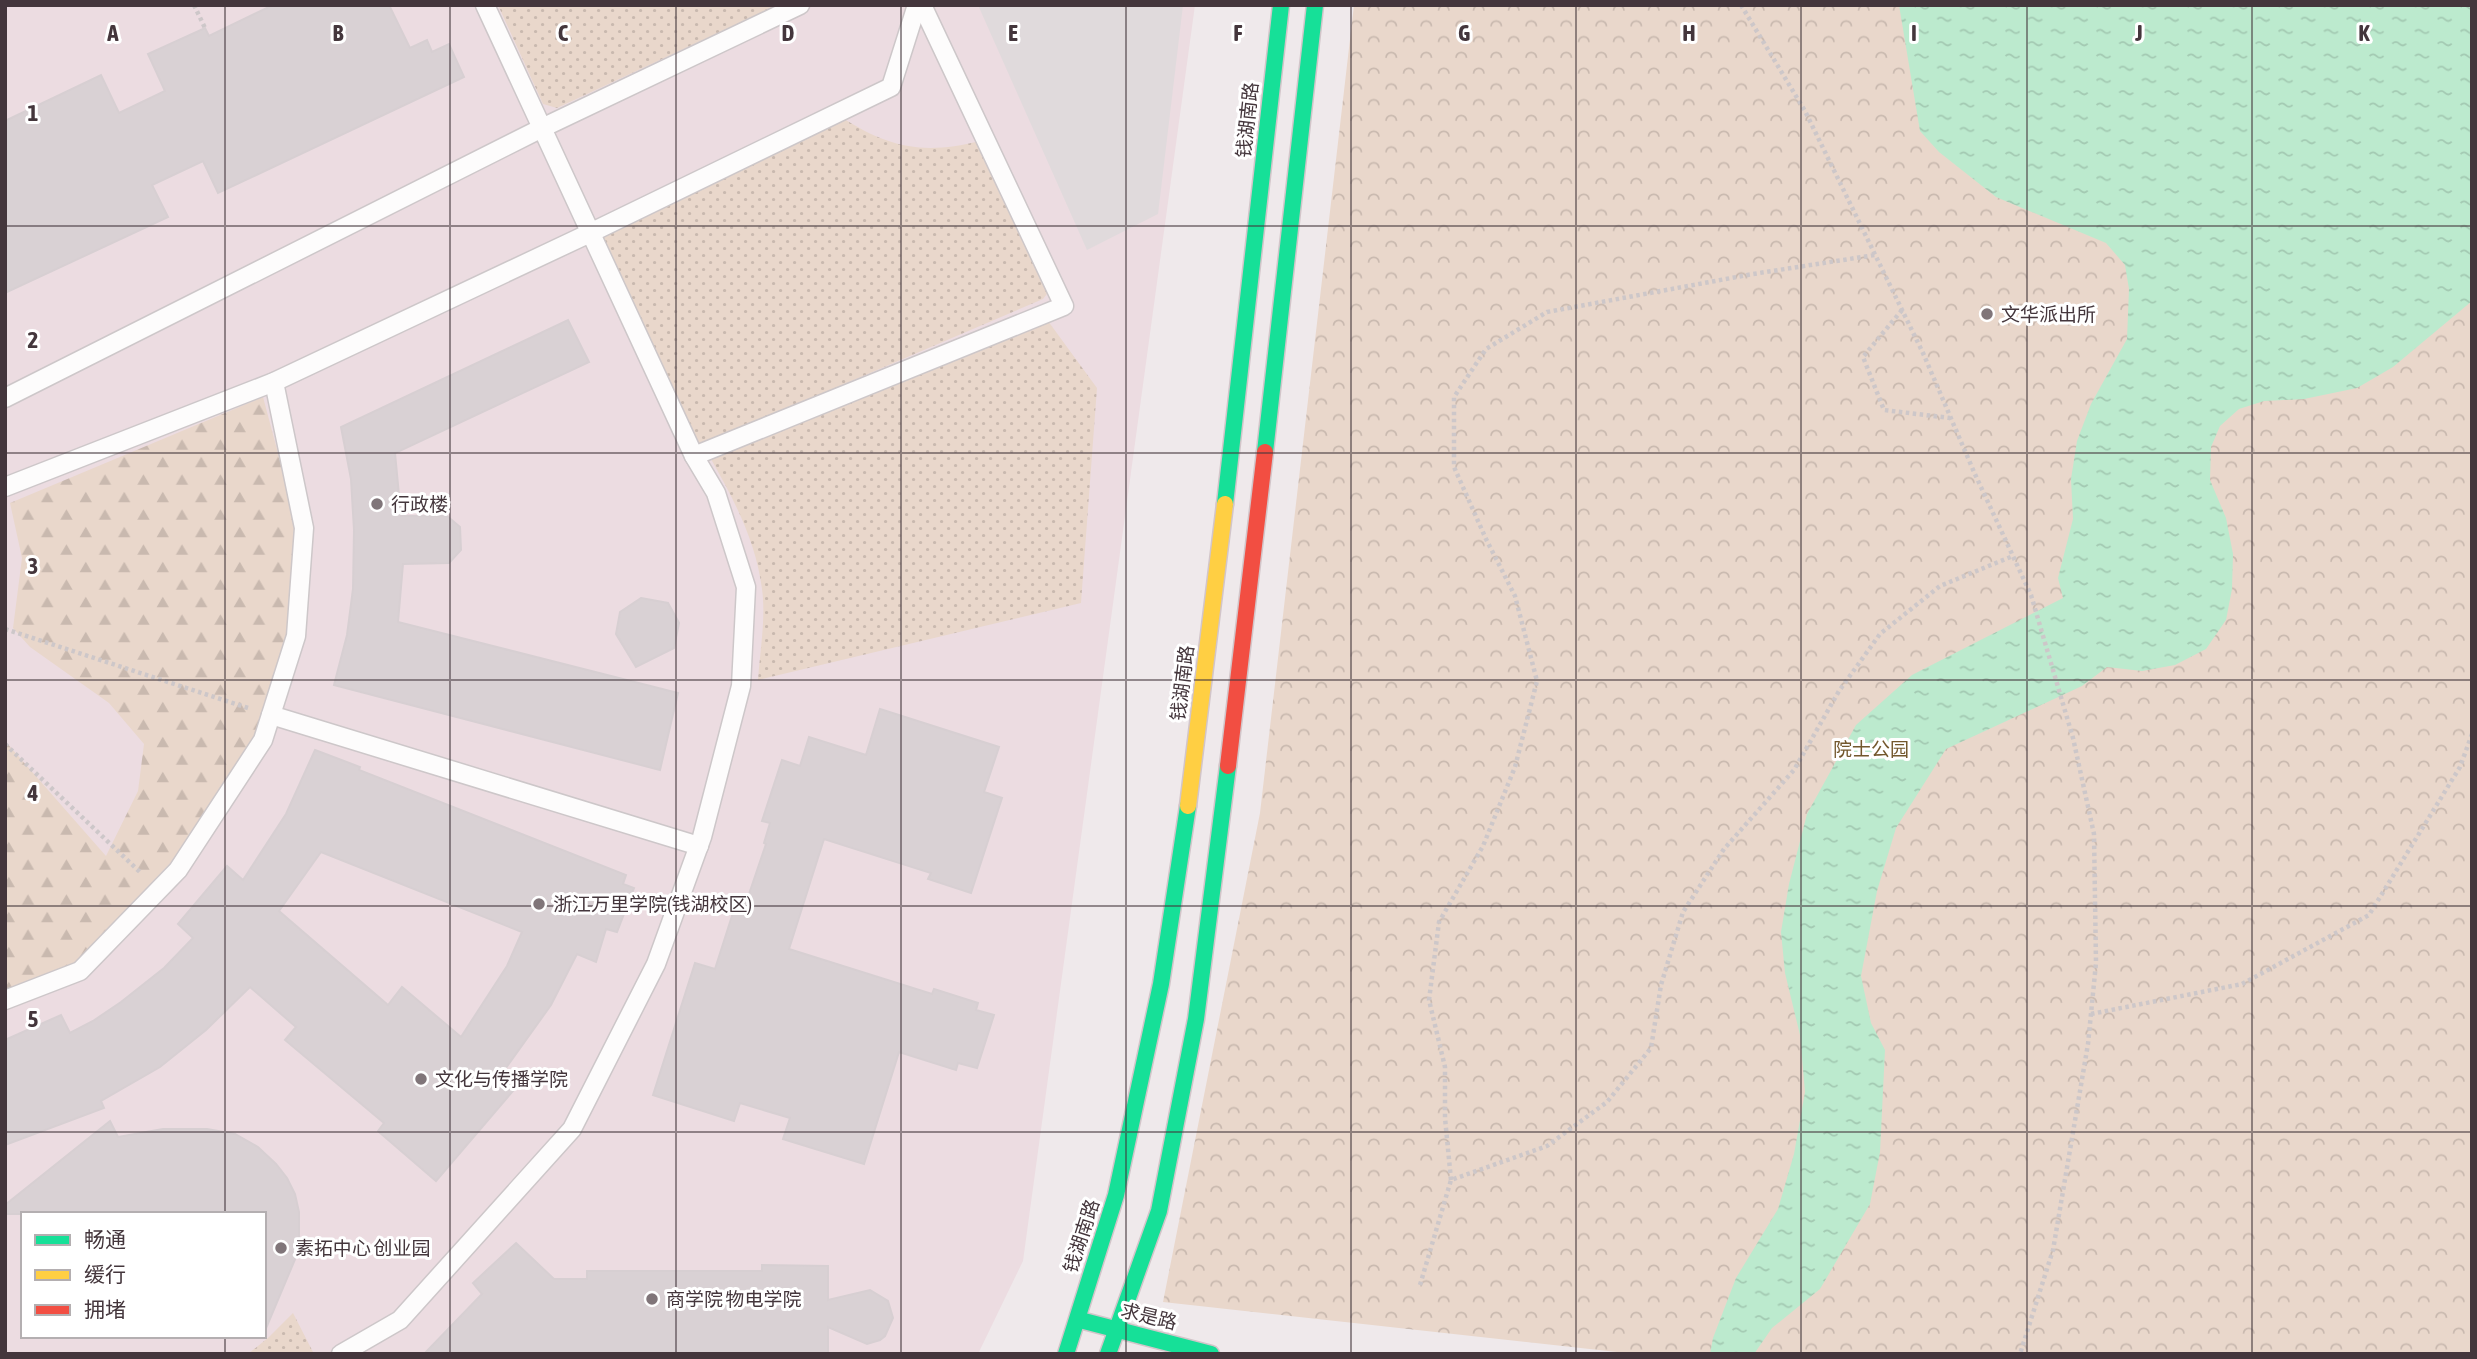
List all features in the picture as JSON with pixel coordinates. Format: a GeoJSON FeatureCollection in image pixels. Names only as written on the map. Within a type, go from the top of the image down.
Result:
{"type":"FeatureCollection","features":[{"type":"Feature","properties":{"kind":"main road","name":"钱湖南路"},"geometry":{"type":"LineString","coordinates":[[1066,1354],[1116,1195],[1161,984],[1194,763],[1246,329],[1281,5]]}},
{"type":"Feature","properties":{"kind":"main road"},"geometry":{"type":"LineString","coordinates":[[1108,1354],[1160,1211],[1196,1019],[1244,639],[1315,5]]}},
{"type":"Feature","properties":{"kind":"main road","name":"求是路"},"geometry":{"type":"LineString","coordinates":[[1076,1319],[1211,1354]]}},
{"type":"Feature","properties":{"kind":"lane"},"geometry":{"type":"LineString","coordinates":[[341,1354],[400,1320],[572,1129],[656,964],[699,846],[741,686],[746,587],[716,493],[694,456],[485,5]]}},
{"type":"Feature","properties":{"kind":"lane"},"geometry":{"type":"LineString","coordinates":[[5,398],[541,128],[800,5]]}},
{"type":"Feature","properties":{"kind":"lane"},"geometry":{"type":"LineString","coordinates":[[5,487],[274,382],[891,87],[919,5]]}},
{"type":"Feature","properties":{"kind":"lane"},"geometry":{"type":"LineString","coordinates":[[694,456],[1064,306],[919,5]]}},
{"type":"Feature","properties":{"kind":"lane"},"geometry":{"type":"LineString","coordinates":[[5,1000],[80,971],[178,870],[263,740],[296,636],[304,528],[274,382]]}},
{"type":"Feature","properties":{"kind":"lane"},"geometry":{"type":"LineString","coordinates":[[271,715],[699,846]]}},
{"type":"Feature","properties":{"kind":"path"},"geometry":{"type":"LineString","coordinates":[[194,5],[205,28]]}},
{"type":"Feature","properties":{"kind":"path"},"geometry":{"type":"LineString","coordinates":[[1741,5],[1805,111],[1902,310],[2031,595],[2067,718],[2094,834],[2096,963],[2091,1014],[2053,1250],[2020,1354]]}},
{"type":"Feature","properties":{"kind":"path"},"geometry":{"type":"LineString","coordinates":[[1420,1285],[1451,1180],[1445,1118],[1445,1067],[1429,1000],[1439,922],[1483,846],[1515,767],[1537,681],[1515,596],[1454,467],[1454,397],[1486,349],[1547,312],[1753,274],[1875,255]]}},
{"type":"Feature","properties":{"kind":"path"},"geometry":{"type":"LineString","coordinates":[[1902,310],[1863,358],[1884,411],[1950,418]]}},
{"type":"Feature","properties":{"kind":"path"},"geometry":{"type":"LineString","coordinates":[[1451,1180],[1547,1146],[1607,1102],[1651,1048],[1661,985],[1683,912],[1724,849],[1794,770],[1839,691],[1880,634],[1940,586],[2012,556]]}},
{"type":"Feature","properties":{"kind":"path"},"geometry":{"type":"LineString","coordinates":[[5,629],[271,715]]}},
{"type":"Feature","properties":{"kind":"path"},"geometry":{"type":"LineString","coordinates":[[2091,1014],[2242,984],[2369,915],[2460,767],[2472,734]]}},
{"type":"Feature","properties":{"kind":"path"},"geometry":{"type":"LineString","coordinates":[[5,744],[159,890]]}},
{"type":"Feature","properties":{"kind":"shaded area","name":"浙江万里学院(钱湖校区)"},"geometry":{"type":"Polygon","coordinates":[[[5,5],[1195,5],[1023,1261],[978,1354],[5,1354],[5,5]]]}},
{"type":"Feature","properties":{"kind":"shaded area"},"geometry":{"type":"Polygon","coordinates":[[[978,5],[1183,5],[1158,214],[1087,250],[978,5]]]}},
{"type":"Feature","properties":{"kind":"green space"},"geometry":{"type":"Polygon","coordinates":[[[498,5],[778,5],[557,108],[543,104],[498,5]]]}},
{"type":"Feature","properties":{"kind":"green space","name":"院士公园"},"geometry":{"type":"Polygon","coordinates":[[[1354,5],[2472,5],[2472,1354],[1635,1354],[1163,1302],[1260,813],[1354,5]]]}},
{"type":"Feature","properties":{"kind":"green space"},"geometry":{"type":"Polygon","coordinates":[[[841,117],[875,136],[908,146],[941,148],[980,141],[1050,290],[1043,299],[702,445],[691,442],[597,238],[841,117]]]}},
{"type":"Feature","properties":{"kind":"green space"},"geometry":{"type":"Polygon","coordinates":[[[1048,321],[1097,388],[1081,603],[758,680],[763,611],[759,571],[743,521],[711,459],[1048,321]]]}},
{"type":"Feature","properties":{"kind":"green space"},"geometry":{"type":"Polygon","coordinates":[[[263,397],[298,528],[291,631],[257,734],[174,859],[78,962],[5,990],[5,741],[106,856],[138,791],[144,744],[109,703],[30,647],[13,628],[22,558],[10,503],[263,397]]]}},
{"type":"Feature","properties":{"kind":"green space"},"geometry":{"type":"Polygon","coordinates":[[[293,1313],[314,1354],[248,1354],[269,1337],[293,1313]]]}},
{"type":"Feature","properties":{"kind":"water"},"geometry":{"type":"Polygon","coordinates":[[[1899,5],[2472,5],[2472,301],[2393,367],[2357,388],[2304,399],[2264,401],[2239,409],[2220,426],[2211,447],[2210,480],[2226,518],[2233,554],[2232,589],[2226,620],[2206,649],[2175,665],[2142,671],[2107,667],[2082,686],[1946,749],[1896,828],[1877,891],[1861,976],[1871,1023],[1885,1050],[1880,1152],[1870,1204],[1820,1289],[1772,1328],[1754,1354],[1710,1354],[1713,1338],[1736,1278],[1778,1209],[1794,1154],[1805,1092],[1800,1035],[1785,973],[1781,932],[1789,884],[1807,814],[1856,725],[1912,675],[2063,598],[2058,578],[2073,519],[2071,479],[2077,441],[2091,404],[2127,339],[2129,289],[2125,265],[2106,243],[1996,197],[1939,152],[1920,131],[1899,5]]]}},
{"type":"Feature","properties":{"kind":"building"},"geometry":{"type":"Polygon","coordinates":[[[273,5],[389,5],[410,48],[427,40],[432,52],[449,44],[464,77],[218,193],[203,161],[152,185],[168,217],[5,293],[5,121],[101,75],[119,113],[165,91],[148,54],[205,28],[209,36],[273,5]]]}},
{"type":"Feature","properties":{"kind":"building"},"geometry":{"type":"Polygon","coordinates":[[[568,320],[589,362],[395,453],[401,516],[447,516],[460,527],[461,550],[449,563],[403,564],[398,622],[678,693],[660,770],[334,685],[347,635],[353,589],[351,479],[341,427],[568,320]]]}},
{"type":"Feature","properties":{"kind":"building"},"geometry":{"type":"Polygon","coordinates":[[[641,598],[668,603],[679,623],[674,648],[636,667],[616,634],[620,612],[641,598]]]}},
{"type":"Feature","properties":{"kind":"building"},"geometry":{"type":"Polygon","coordinates":[[[880,709],[999,747],[984,792],[1002,798],[971,893],[928,879],[931,873],[824,839],[789,949],[932,994],[934,989],[978,1003],[976,1010],[994,1015],[977,1068],[958,1063],[956,1070],[899,1052],[864,1164],[783,1139],[790,1118],[740,1103],[734,1121],[653,1095],[695,963],[715,969],[739,894],[748,897],[766,844],[764,843],[770,823],[762,821],[782,760],[800,766],[809,737],[866,755],[880,709]]]}},
{"type":"Feature","properties":{"kind":"building"},"geometry":{"type":"Polygon","coordinates":[[[315,750],[360,767],[359,770],[626,875],[623,884],[634,888],[617,932],[606,929],[596,962],[577,954],[551,1005],[503,1072],[518,1085],[436,1181],[378,1131],[384,1123],[285,1040],[296,1027],[250,987],[206,1030],[160,1067],[101,1101],[104,1108],[5,1145],[5,1040],[61,1015],[70,1033],[121,1002],[164,968],[193,938],[178,924],[227,866],[243,880],[286,814],[315,750]],[[321,852],[279,911],[388,1005],[402,987],[461,1037],[507,966],[522,932],[321,852]]]}},
{"type":"Feature","properties":{"kind":"building","name":"素拓中心 创业园"},"geometry":{"type":"Polygon","coordinates":[[[110,1121],[118,1137],[163,1129],[207,1129],[235,1134],[258,1147],[276,1164],[295,1194],[299,1212],[299,1239],[296,1257],[266,1328],[266,1212],[5,1214],[5,1205],[110,1121]]]}},
{"type":"Feature","properties":{"kind":"building","name":"商学院 物电学院"},"geometry":{"type":"Polygon","coordinates":[[[516,1243],[554,1279],[587,1279],[587,1271],[762,1271],[762,1265],[828,1266],[828,1300],[870,1290],[888,1301],[893,1318],[885,1336],[867,1344],[828,1327],[828,1354],[424,1354],[482,1294],[473,1283],[516,1243]]]}},
{"type":"Feature","properties":{"kind":"traffic: fast"},"geometry":{"type":"LineString","coordinates":[[1225,504],[1281,5]]}},
{"type":"Feature","properties":{"kind":"traffic: fast"},"geometry":{"type":"LineString","coordinates":[[1265,452],[1315,5]]}},
{"type":"Feature","properties":{"kind":"traffic: fast"},"geometry":{"type":"LineString","coordinates":[[1108,1354],[1159,1211],[1196,1019],[1228,766]]}},
{"type":"Feature","properties":{"kind":"traffic: fast"},"geometry":{"type":"LineString","coordinates":[[1066,1354],[1116,1195],[1161,984],[1188,806]]}},
{"type":"Feature","properties":{"kind":"traffic: fast"},"geometry":{"type":"LineString","coordinates":[[1084,1321],[1211,1354]]}},
{"type":"Feature","properties":{"kind":"traffic: slow"},"geometry":{"type":"LineString","coordinates":[[1188,806],[1225,504]]}},
{"type":"Feature","properties":{"kind":"traffic: jam"},"geometry":{"type":"LineString","coordinates":[[1228,766],[1265,452]]}},
{"type":"Feature","properties":{"kind":"place","name":"文华派出所"},"geometry":{"type":"Point","coordinates":[1987,314]}},
{"type":"Feature","properties":{"kind":"place","name":"行政楼"},"geometry":{"type":"Point","coordinates":[377,504]}},
{"type":"Feature","properties":{"kind":"place","name":"浙江万里学院(钱湖校区)"},"geometry":{"type":"Point","coordinates":[539,904]}},
{"type":"Feature","properties":{"kind":"place","name":"文化与传播学院"},"geometry":{"type":"Point","coordinates":[421,1079]}},
{"type":"Feature","properties":{"kind":"place","name":"素拓中心 创业园"},"geometry":{"type":"Point","coordinates":[281,1248]}},
{"type":"Feature","properties":{"kind":"place","name":"商学院 物电学院"},"geometry":{"type":"Point","coordinates":[652,1299]}}]}
